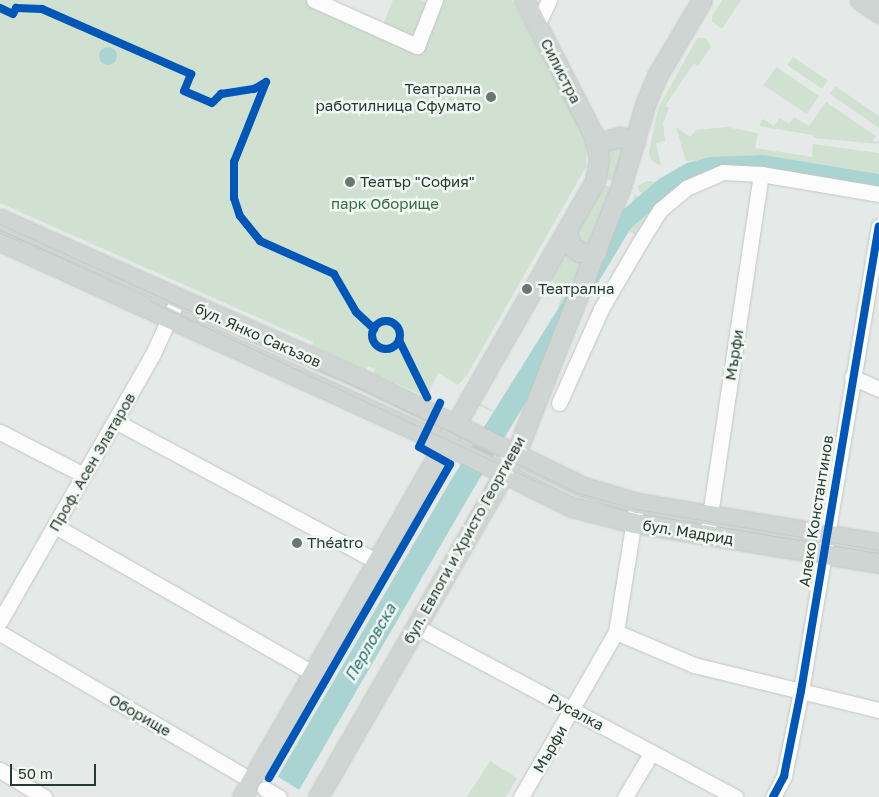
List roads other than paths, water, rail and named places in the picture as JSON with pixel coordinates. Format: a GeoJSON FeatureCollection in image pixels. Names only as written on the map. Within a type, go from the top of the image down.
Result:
{"type":"FeatureCollection","features":[{"type":"Feature","properties":{"kind":"main road","name":"Силистра"},"geometry":{"type":"LineString","coordinates":[[524,0],[597,143]]}},
{"type":"Feature","properties":{"kind":"main road","name":"бул. Евлоги и Христо Георгиеви"},"geometry":{"type":"LineString","coordinates":[[318,797],[516,453],[596,253],[636,141],[646,102],[657,76],[702,0]]}},
{"type":"Feature","properties":{"kind":"main road"},"geometry":{"type":"LineString","coordinates":[[860,0],[879,13]]}},
{"type":"Feature","properties":{"kind":"main road"},"geometry":{"type":"LineString","coordinates":[[242,797],[258,785],[313,673],[596,181],[599,159],[597,143],[620,137],[636,141]]}},
{"type":"Feature","properties":{"kind":"main road","name":"бул. Янко Сакъзов"},"geometry":{"type":"LineString","coordinates":[[0,218],[457,424],[516,453]]}},
{"type":"Feature","properties":{"kind":"main road"},"geometry":{"type":"LineString","coordinates":[[567,233],[571,245],[579,252],[596,253]]}},
{"type":"Feature","properties":{"kind":"main road","name":"бул. Янко Сакъзов"},"geometry":{"type":"LineString","coordinates":[[0,241],[445,444],[504,474]]}},
{"type":"Feature","properties":{"kind":"main road","name":"бул. Мадрид"},"geometry":{"type":"LineString","coordinates":[[516,453],[581,486],[637,503],[879,543]]}},
{"type":"Feature","properties":{"kind":"main road","name":"бул. Мадрид"},"geometry":{"type":"LineString","coordinates":[[504,474],[572,507],[634,523],[879,563]]}},
{"type":"Feature","properties":{"kind":"street"},"geometry":{"type":"LineString","coordinates":[[314,0],[417,46],[429,2]]}},
{"type":"Feature","properties":{"kind":"street"},"geometry":{"type":"LineString","coordinates":[[537,25],[549,0]]}},
{"type":"Feature","properties":{"kind":"street"},"geometry":{"type":"LineString","coordinates":[[558,403],[601,309],[660,210],[686,188],[723,172],[762,174],[879,194]]}},
{"type":"Feature","properties":{"kind":"street","name":"Мърфи"},"geometry":{"type":"LineString","coordinates":[[707,535],[762,174]]}},
{"type":"Feature","properties":{"kind":"street","name":"Алеко Константинов"},"geometry":{"type":"LineString","coordinates":[[773,797],[784,776],[801,691],[852,377],[874,270],[879,227]]}},
{"type":"Feature","properties":{"kind":"street","name":"Проф. Асен Златаров"},"geometry":{"type":"LineString","coordinates":[[0,621],[152,356],[178,299]]}},
{"type":"Feature","properties":{"kind":"street"},"geometry":{"type":"LineString","coordinates":[[852,377],[879,389]]}},
{"type":"Feature","properties":{"kind":"street"},"geometry":{"type":"LineString","coordinates":[[115,421],[378,562]]}},
{"type":"Feature","properties":{"kind":"street"},"geometry":{"type":"LineString","coordinates":[[0,432],[84,475]]}},
{"type":"Feature","properties":{"kind":"street","name":"Мърфи"},"geometry":{"type":"LineString","coordinates":[[521,797],[573,710],[616,632],[637,503]]}},
{"type":"Feature","properties":{"kind":"street"},"geometry":{"type":"LineString","coordinates":[[55,526],[313,673]]}},
{"type":"Feature","properties":{"kind":"street","name":"Русалка"},"geometry":{"type":"LineString","coordinates":[[417,626],[736,797]]}},
{"type":"Feature","properties":{"kind":"street"},"geometry":{"type":"LineString","coordinates":[[616,632],[694,665],[879,710]]}},
{"type":"Feature","properties":{"kind":"street","name":"Оборище"},"geometry":{"type":"LineString","coordinates":[[0,633],[279,797]]}},
{"type":"Feature","properties":{"kind":"street"},"geometry":{"type":"LineString","coordinates":[[625,797],[652,752]]}},
{"type":"Feature","properties":{"kind":"street"},"geometry":{"type":"LineString","coordinates":[[0,770],[44,797]]}},
{"type":"Feature","properties":{"kind":"water"},"geometry":{"type":"Polygon","coordinates":[[[108,47],[114,50],[117,56],[114,62],[108,65],[102,62],[99,56],[102,50],[108,47]]]}},
{"type":"Feature","properties":{"kind":"water","name":"Перловска"},"geometry":{"type":"Polygon","coordinates":[[[763,155],[879,174],[879,192],[757,172],[675,190],[631,228],[471,493],[295,797],[266,797],[451,480],[616,216],[659,179],[687,163],[710,157],[763,155]]]}},
{"type":"Feature","properties":{"kind":"tram line"},"geometry":{"type":"LineString","coordinates":[[0,224],[368,392],[578,493],[636,509],[879,550]]}},
{"type":"Feature","properties":{"kind":"tram line"},"geometry":{"type":"LineString","coordinates":[[0,233],[21,242]]}},
{"type":"Feature","properties":{"kind":"tram line"},"geometry":{"type":"LineString","coordinates":[[150,301],[547,486]]}},
{"type":"Feature","properties":{"kind":"place","name":"Театрална работилница Сфумато"},"geometry":{"type":"Point","coordinates":[491,97]}},
{"type":"Feature","properties":{"kind":"place","name":"Театър \"София\""},"geometry":{"type":"Point","coordinates":[350,182]}},
{"type":"Feature","properties":{"kind":"place","name":"Театрална"},"geometry":{"type":"Point","coordinates":[527,289]}},
{"type":"Feature","properties":{"kind":"place","name":"Théatro"},"geometry":{"type":"Point","coordinates":[297,543]}},
{"type":"Feature","properties":{"kind":"park label","name":"парк Оборище"},"geometry":{"type":"Point","coordinates":[385,204]}}]}
